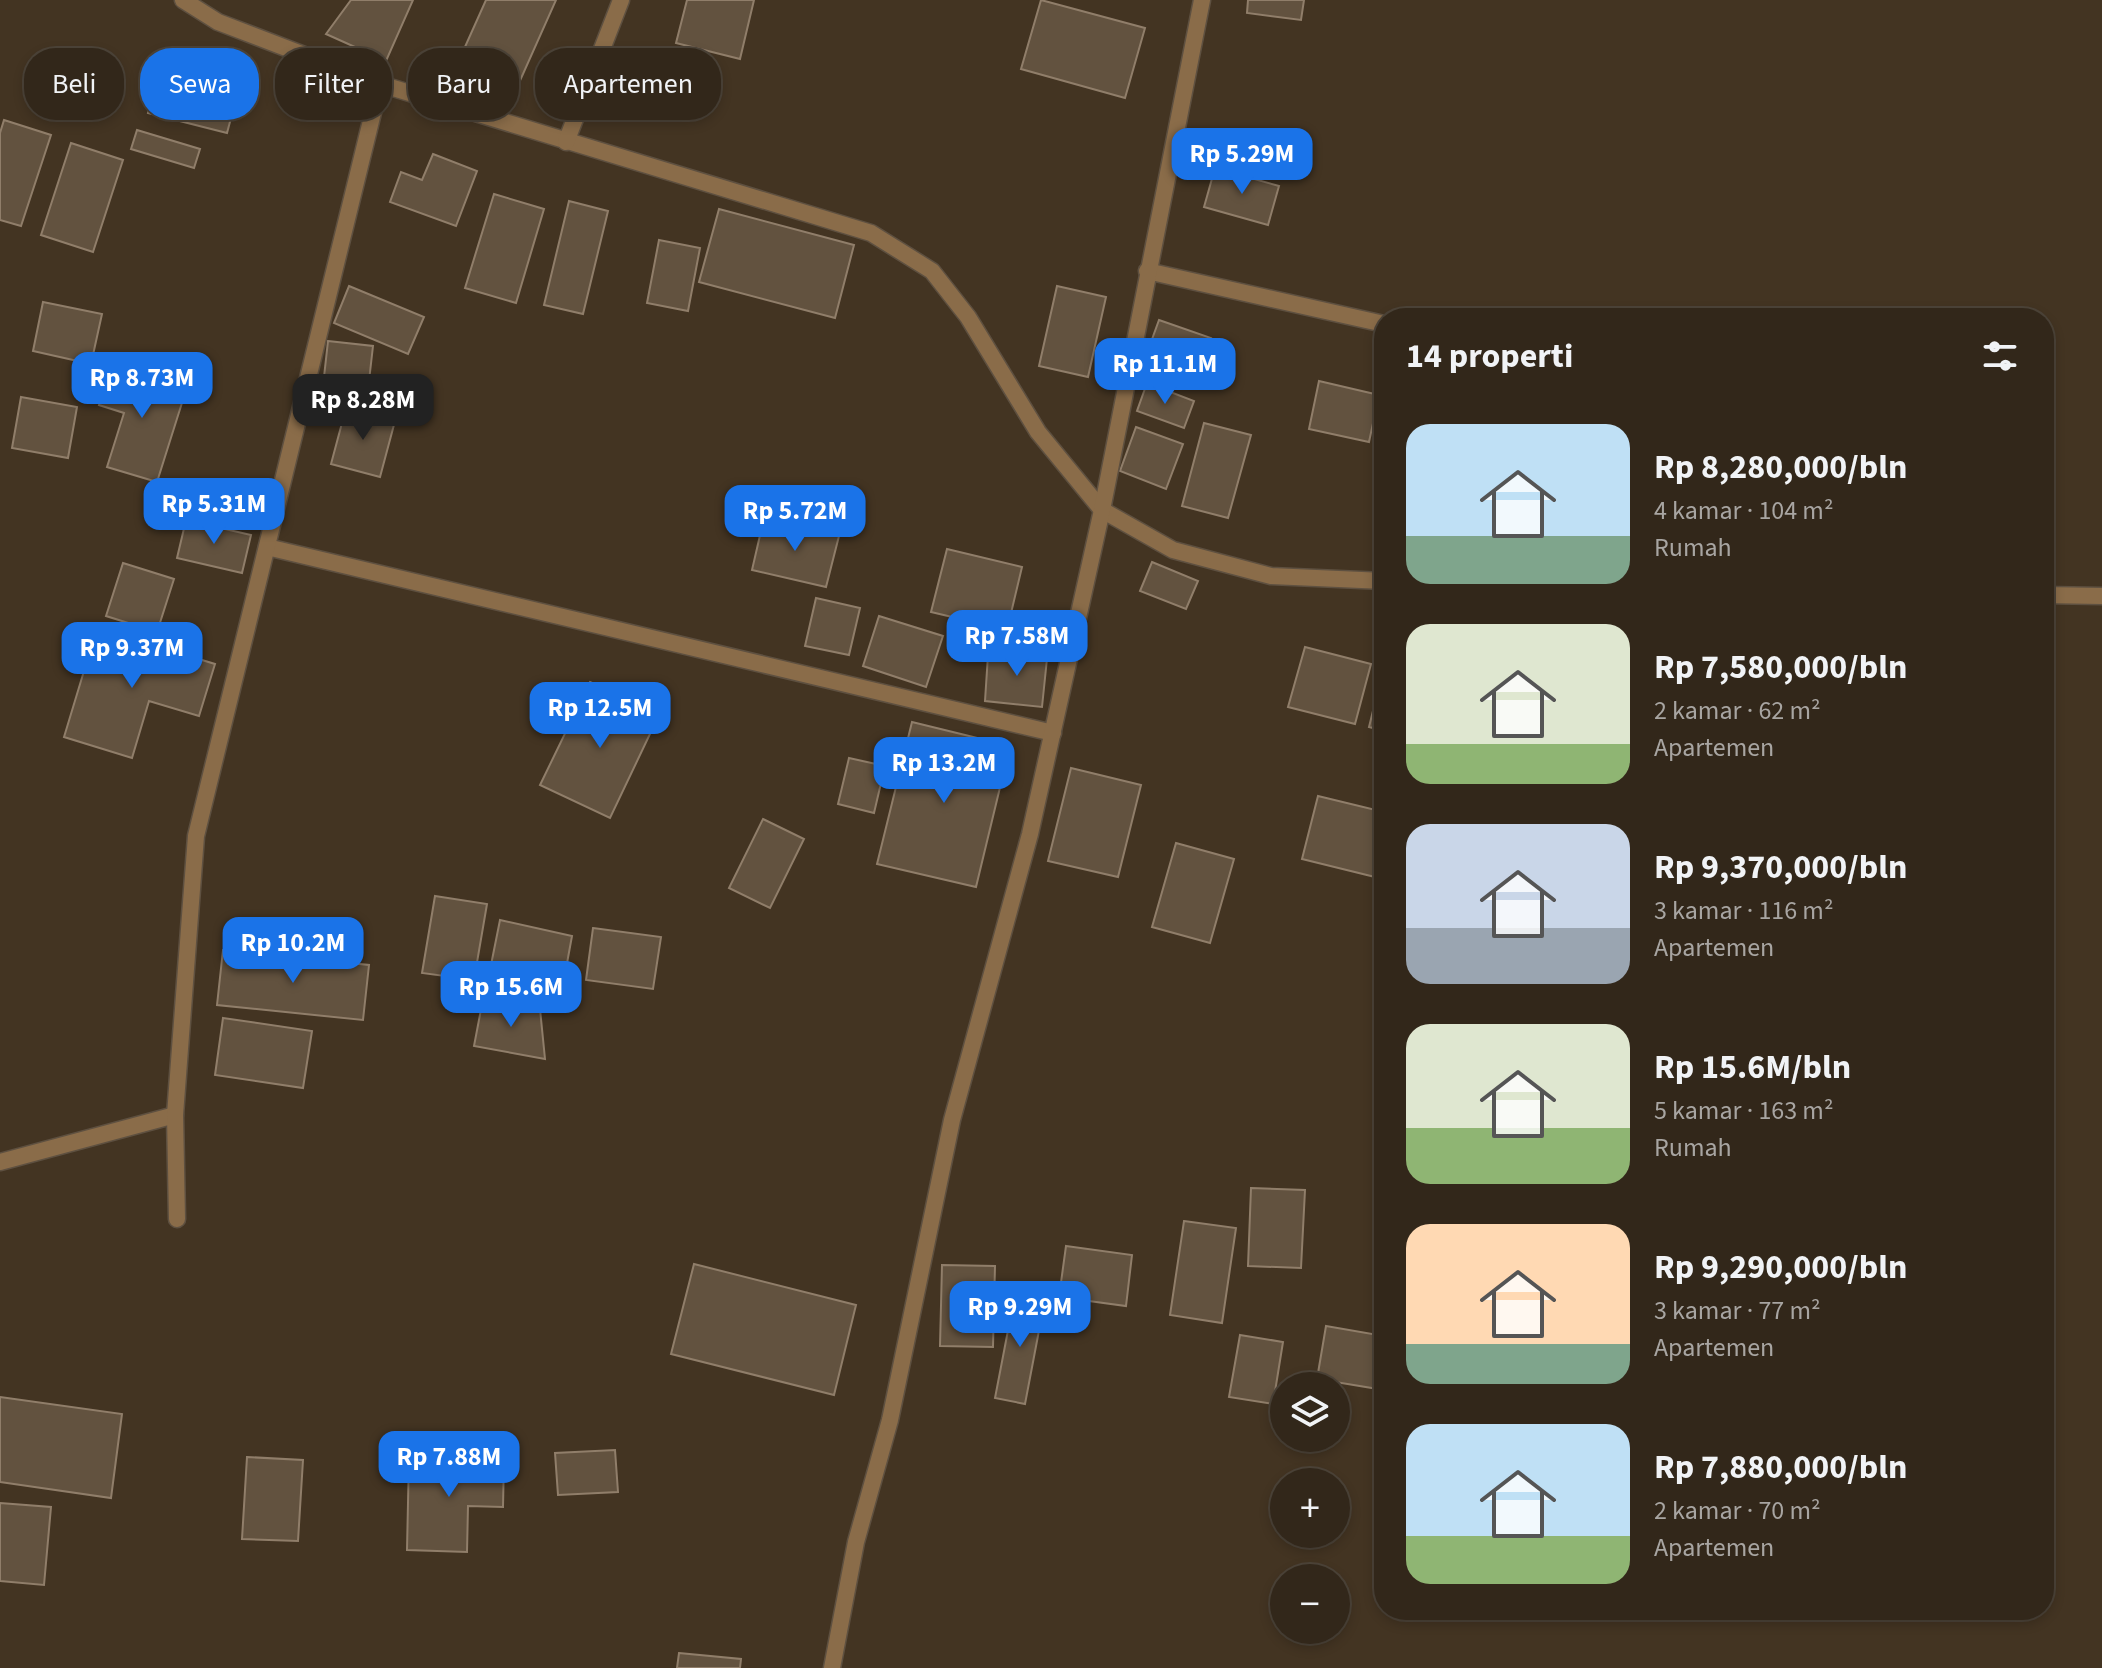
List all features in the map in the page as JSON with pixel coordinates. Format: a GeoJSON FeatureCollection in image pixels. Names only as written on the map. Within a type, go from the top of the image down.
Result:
{"type":"FeatureCollection","features":[{"type":"Feature","properties":{"kind":"street"},"geometry":{"type":"LineString","coordinates":[[183,0],[218,22],[286,48]]}},
{"type":"Feature","properties":{"kind":"street"},"geometry":{"type":"LineString","coordinates":[[566,142],[621,0]]}},
{"type":"Feature","properties":{"kind":"street"},"geometry":{"type":"LineString","coordinates":[[832,1668],[856,1542],[890,1420],[952,1120],[1030,834],[1053,733],[1102,510],[1202,0]]}},
{"type":"Feature","properties":{"kind":"street"},"geometry":{"type":"LineString","coordinates":[[392,88],[871,233],[932,271],[968,317],[1038,432],[1102,510],[1173,550],[1271,576],[1374,581]]}},
{"type":"Feature","properties":{"kind":"street"},"geometry":{"type":"LineString","coordinates":[[177,1219],[175,1115],[196,836],[371,120]]}},
{"type":"Feature","properties":{"kind":"street"},"geometry":{"type":"LineString","coordinates":[[1147,271],[1374,322]]}},
{"type":"Feature","properties":{"kind":"street"},"geometry":{"type":"LineString","coordinates":[[267,547],[1053,733]]}},
{"type":"Feature","properties":{"kind":"street"},"geometry":{"type":"LineString","coordinates":[[2054,595],[2102,596]]}},
{"type":"Feature","properties":{"kind":"street"},"geometry":{"type":"LineString","coordinates":[[0,1162],[175,1115]]}},
{"type":"Feature","properties":{"kind":"building"},"geometry":{"type":"Polygon","coordinates":[[[351,0],[413,0],[392,48],[357,48],[326,34],[351,0]]]}},
{"type":"Feature","properties":{"kind":"building"},"geometry":{"type":"Polygon","coordinates":[[[486,0],[556,0],[519,83],[519,48],[464,48],[486,0]]]}},
{"type":"Feature","properties":{"kind":"building"},"geometry":{"type":"Polygon","coordinates":[[[687,0],[754,0],[740,59],[721,54],[721,48],[696,48],[676,43],[687,0]]]}},
{"type":"Feature","properties":{"kind":"building"},"geometry":{"type":"Polygon","coordinates":[[[1041,0],[1145,28],[1125,98],[1021,69],[1041,0]]]}},
{"type":"Feature","properties":{"kind":"building"},"geometry":{"type":"Polygon","coordinates":[[[1248,0],[1304,0],[1301,20],[1247,13],[1248,0]]]}},
{"type":"Feature","properties":{"kind":"building"},"geometry":{"type":"Polygon","coordinates":[[[4,120],[51,135],[21,226],[0,220],[0,133],[4,120]]]}},
{"type":"Feature","properties":{"kind":"building"},"geometry":{"type":"Polygon","coordinates":[[[176,120],[230,120],[227,133],[176,120]]]}},
{"type":"Feature","properties":{"kind":"building"},"geometry":{"type":"Polygon","coordinates":[[[137,130],[200,149],[194,168],[131,149],[137,130]]]}},
{"type":"Feature","properties":{"kind":"building"},"geometry":{"type":"Polygon","coordinates":[[[71,143],[123,160],[93,252],[41,235],[71,143]]]}},
{"type":"Feature","properties":{"kind":"building"},"geometry":{"type":"Polygon","coordinates":[[[433,154],[477,171],[456,226],[390,202],[401,172],[422,180],[433,154]]]}},
{"type":"Feature","properties":{"kind":"building"},"geometry":{"type":"Polygon","coordinates":[[[1215,168],[1279,186],[1268,225],[1204,207],[1215,168]]]}},
{"type":"Feature","properties":{"kind":"building"},"geometry":{"type":"Polygon","coordinates":[[[494,194],[544,209],[516,303],[465,288],[494,194]]]}},
{"type":"Feature","properties":{"kind":"building"},"geometry":{"type":"Polygon","coordinates":[[[569,201],[608,211],[583,314],[544,305],[569,201]]]}},
{"type":"Feature","properties":{"kind":"building"},"geometry":{"type":"Polygon","coordinates":[[[719,209],[854,245],[835,318],[699,282],[719,209]]]}},
{"type":"Feature","properties":{"kind":"building"},"geometry":{"type":"Polygon","coordinates":[[[659,240],[700,248],[688,311],[647,303],[659,240]]]}},
{"type":"Feature","properties":{"kind":"building"},"geometry":{"type":"Polygon","coordinates":[[[349,286],[424,317],[408,354],[334,323],[349,286]]]}},
{"type":"Feature","properties":{"kind":"building"},"geometry":{"type":"Polygon","coordinates":[[[1057,286],[1106,297],[1088,377],[1039,366],[1057,286]]]}},
{"type":"Feature","properties":{"kind":"building"},"geometry":{"type":"Polygon","coordinates":[[[43,302],[102,314],[91,364],[33,351],[43,302]]]}},
{"type":"Feature","properties":{"kind":"building"},"geometry":{"type":"Polygon","coordinates":[[[1159,320],[1211,338],[1195,385],[1142,367],[1159,320]]]}},
{"type":"Feature","properties":{"kind":"building"},"geometry":{"type":"Polygon","coordinates":[[[328,341],[373,346],[369,381],[324,377],[328,341]]]}},
{"type":"Feature","properties":{"kind":"building"},"geometry":{"type":"Polygon","coordinates":[[[112,364],[187,387],[157,482],[107,467],[124,413],[99,405],[112,364]]]}},
{"type":"Feature","properties":{"kind":"building"},"geometry":{"type":"Polygon","coordinates":[[[1319,381],[1374,394],[1374,418],[1369,442],[1309,429],[1319,381]]]}},
{"type":"Feature","properties":{"kind":"building"},"geometry":{"type":"Polygon","coordinates":[[[1147,383],[1194,401],[1184,428],[1137,411],[1147,383]]]}},
{"type":"Feature","properties":{"kind":"building"},"geometry":{"type":"Polygon","coordinates":[[[21,397],[77,407],[68,458],[12,448],[21,397]]]}},
{"type":"Feature","properties":{"kind":"building"},"geometry":{"type":"Polygon","coordinates":[[[346,408],[395,421],[380,477],[331,464],[346,408]]]}},
{"type":"Feature","properties":{"kind":"building"},"geometry":{"type":"Polygon","coordinates":[[[1204,423],[1251,435],[1228,518],[1182,506],[1204,423]]]}},
{"type":"Feature","properties":{"kind":"building"},"geometry":{"type":"Polygon","coordinates":[[[1136,427],[1183,444],[1166,489],[1120,471],[1136,427]]]}},
{"type":"Feature","properties":{"kind":"building"},"geometry":{"type":"Polygon","coordinates":[[[764,518],[839,536],[826,587],[752,570],[764,518]]]}},
{"type":"Feature","properties":{"kind":"building"},"geometry":{"type":"Polygon","coordinates":[[[186,520],[251,535],[242,573],[177,558],[186,520]]]}},
{"type":"Feature","properties":{"kind":"building"},"geometry":{"type":"Polygon","coordinates":[[[947,549],[1022,567],[1007,630],[931,612],[947,549]]]}},
{"type":"Feature","properties":{"kind":"building"},"geometry":{"type":"Polygon","coordinates":[[[1152,562],[1198,581],[1186,609],[1140,591],[1152,562]]]}},
{"type":"Feature","properties":{"kind":"building"},"geometry":{"type":"Polygon","coordinates":[[[123,563],[174,579],[157,632],[106,616],[123,563]]]}},
{"type":"Feature","properties":{"kind":"building"},"geometry":{"type":"Polygon","coordinates":[[[816,598],[860,608],[849,655],[805,646],[816,598]]]}},
{"type":"Feature","properties":{"kind":"building"},"geometry":{"type":"Polygon","coordinates":[[[879,616],[943,636],[926,687],[863,666],[879,616]]]}},
{"type":"Feature","properties":{"kind":"building"},"geometry":{"type":"Polygon","coordinates":[[[97,628],[215,664],[199,716],[149,701],[132,758],[64,737],[97,628]]]}},
{"type":"Feature","properties":{"kind":"building"},"geometry":{"type":"Polygon","coordinates":[[[1305,647],[1371,664],[1355,724],[1288,707],[1305,647]]]}},
{"type":"Feature","properties":{"kind":"building"},"geometry":{"type":"Polygon","coordinates":[[[1048,649],[1042,707],[985,701],[988,655],[1048,649]]]}},
{"type":"Feature","properties":{"kind":"building"},"geometry":{"type":"Polygon","coordinates":[[[590,682],[659,715],[610,818],[540,785],[590,682]]]}},
{"type":"Feature","properties":{"kind":"building"},"geometry":{"type":"Polygon","coordinates":[[[1374,707],[1374,728],[1369,727],[1374,707]]]}},
{"type":"Feature","properties":{"kind":"building"},"geometry":{"type":"Polygon","coordinates":[[[912,722],[1010,746],[976,887],[877,864],[912,722]]]}},
{"type":"Feature","properties":{"kind":"building"},"geometry":{"type":"Polygon","coordinates":[[[849,758],[885,766],[874,813],[838,804],[849,758]]]}},
{"type":"Feature","properties":{"kind":"building"},"geometry":{"type":"Polygon","coordinates":[[[1071,768],[1141,785],[1118,877],[1048,861],[1071,768]]]}},
{"type":"Feature","properties":{"kind":"building"},"geometry":{"type":"Polygon","coordinates":[[[1318,796],[1374,810],[1374,877],[1302,859],[1318,796]]]}},
{"type":"Feature","properties":{"kind":"building"},"geometry":{"type":"Polygon","coordinates":[[[763,819],[804,839],[770,908],[729,888],[763,819]]]}},
{"type":"Feature","properties":{"kind":"building"},"geometry":{"type":"Polygon","coordinates":[[[1176,843],[1234,859],[1210,943],[1152,927],[1176,843]]]}},
{"type":"Feature","properties":{"kind":"building"},"geometry":{"type":"Polygon","coordinates":[[[435,896],[487,904],[474,980],[422,973],[435,896]]]}},
{"type":"Feature","properties":{"kind":"building"},"geometry":{"type":"Polygon","coordinates":[[[500,920],[572,936],[563,985],[490,970],[500,920]]]}},
{"type":"Feature","properties":{"kind":"building"},"geometry":{"type":"Polygon","coordinates":[[[593,928],[661,937],[653,989],[586,980],[593,928]]]}},
{"type":"Feature","properties":{"kind":"building"},"geometry":{"type":"Polygon","coordinates":[[[223,950],[369,965],[363,1020],[217,1005],[223,950]]]}},
{"type":"Feature","properties":{"kind":"building"},"geometry":{"type":"Polygon","coordinates":[[[483,999],[540,1009],[545,1059],[474,1046],[483,999]]]}},
{"type":"Feature","properties":{"kind":"building"},"geometry":{"type":"Polygon","coordinates":[[[223,1018],[312,1031],[303,1088],[215,1075],[223,1018]]]}},
{"type":"Feature","properties":{"kind":"building"},"geometry":{"type":"Polygon","coordinates":[[[1251,1188],[1305,1190],[1301,1268],[1248,1266],[1251,1188]]]}},
{"type":"Feature","properties":{"kind":"building"},"geometry":{"type":"Polygon","coordinates":[[[1184,1221],[1236,1228],[1222,1323],[1170,1315],[1184,1221]]]}},
{"type":"Feature","properties":{"kind":"building"},"geometry":{"type":"Polygon","coordinates":[[[1066,1246],[1132,1255],[1126,1306],[1059,1297],[1066,1246]]]}},
{"type":"Feature","properties":{"kind":"building"},"geometry":{"type":"Polygon","coordinates":[[[694,1264],[856,1305],[834,1395],[671,1354],[694,1264]]]}},
{"type":"Feature","properties":{"kind":"building"},"geometry":{"type":"Polygon","coordinates":[[[942,1265],[995,1266],[993,1347],[940,1346],[942,1265]]]}},
{"type":"Feature","properties":{"kind":"building"},"geometry":{"type":"Polygon","coordinates":[[[1015,1294],[1045,1299],[1025,1404],[995,1398],[1015,1294]]]}},
{"type":"Feature","properties":{"kind":"building"},"geometry":{"type":"Polygon","coordinates":[[[1326,1326],[1374,1334],[1374,1388],[1350,1384],[1350,1372],[1318,1372],[1326,1326]]]}},
{"type":"Feature","properties":{"kind":"building"},"geometry":{"type":"Polygon","coordinates":[[[1240,1335],[1283,1342],[1278,1372],[1270,1372],[1270,1404],[1229,1397],[1240,1335]]]}},
{"type":"Feature","properties":{"kind":"building"},"geometry":{"type":"Polygon","coordinates":[[[0,1397],[122,1414],[111,1498],[0,1482],[0,1397]]]}},
{"type":"Feature","properties":{"kind":"building"},"geometry":{"type":"Polygon","coordinates":[[[615,1450],[618,1492],[558,1495],[555,1453],[615,1450]]]}},
{"type":"Feature","properties":{"kind":"building"},"geometry":{"type":"Polygon","coordinates":[[[409,1456],[504,1459],[503,1507],[468,1506],[467,1552],[407,1550],[409,1456]]]}},
{"type":"Feature","properties":{"kind":"building"},"geometry":{"type":"Polygon","coordinates":[[[247,1457],[303,1460],[298,1541],[242,1539],[247,1457]]]}},
{"type":"Feature","properties":{"kind":"building"},"geometry":{"type":"Polygon","coordinates":[[[0,1503],[51,1507],[44,1585],[0,1581],[0,1503]]]}},
{"type":"Feature","properties":{"kind":"building"},"geometry":{"type":"Polygon","coordinates":[[[679,1653],[741,1659],[740,1668],[677,1668],[679,1653]]]}}]}
